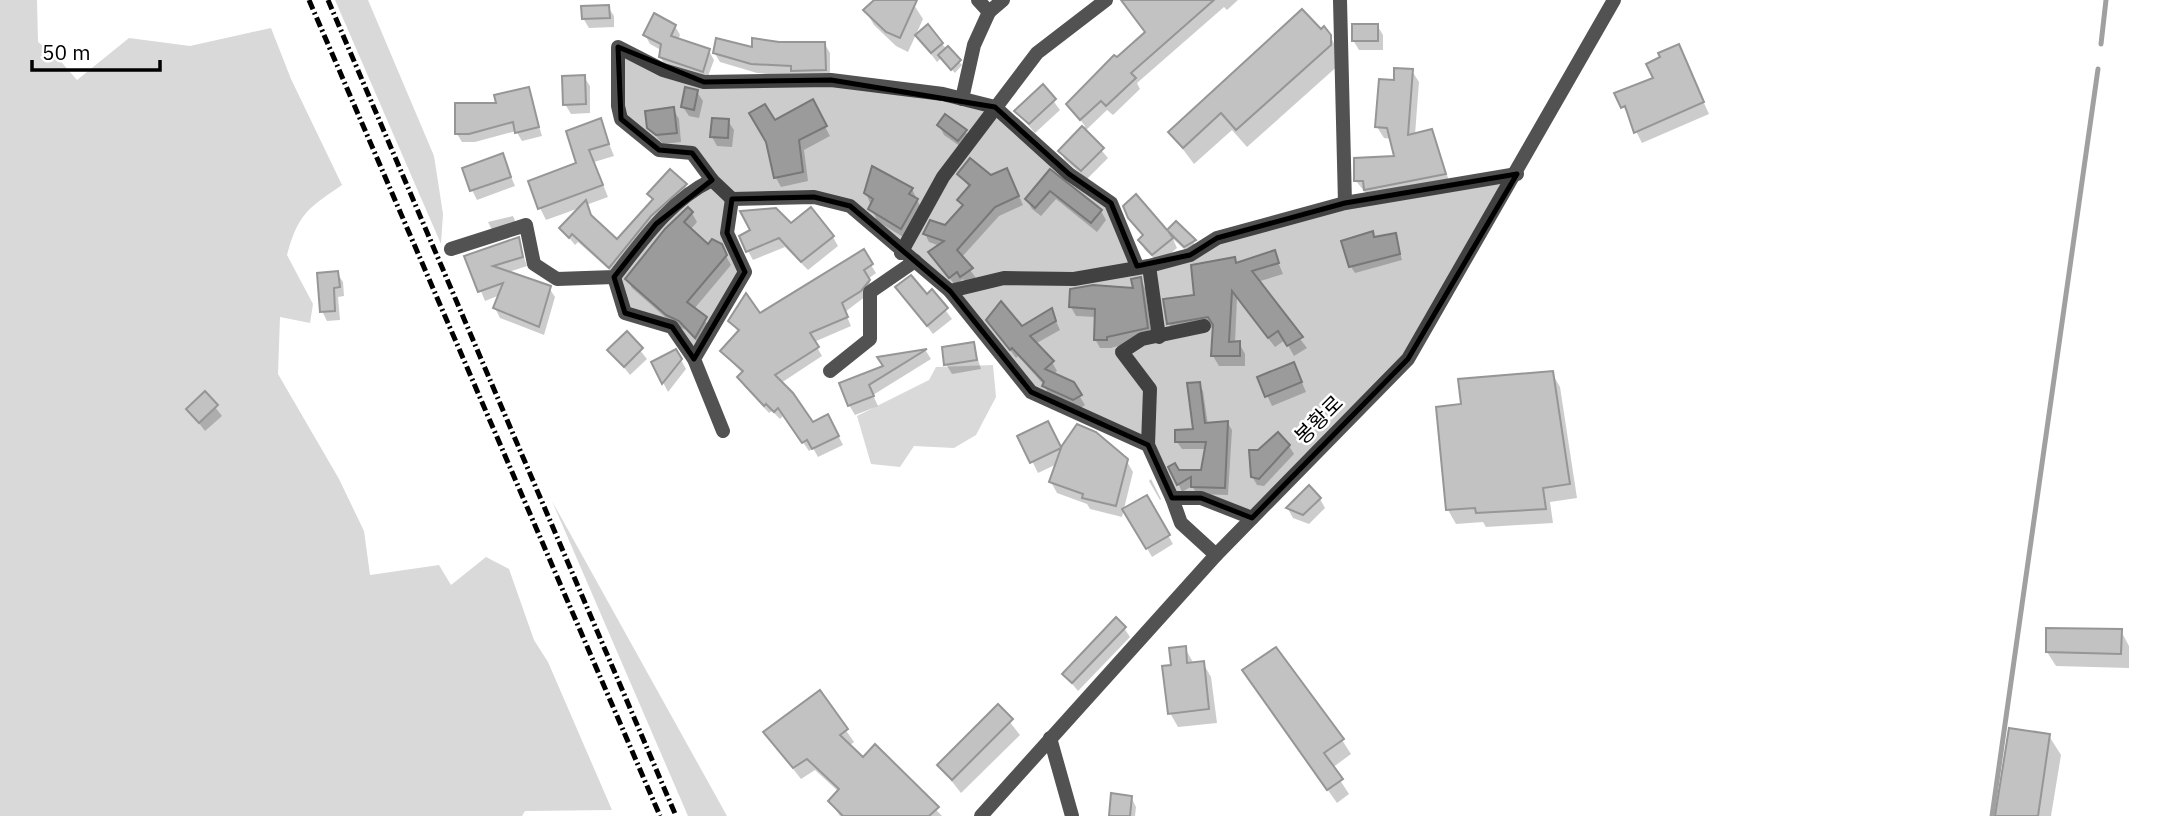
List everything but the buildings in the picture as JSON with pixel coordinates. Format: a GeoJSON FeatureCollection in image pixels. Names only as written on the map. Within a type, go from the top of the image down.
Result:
{"type":"FeatureCollection","features":[{"type":"Feature","properties":{"kind":"street"},"geometry":{"type":"LineString","coordinates":[[978,0],[989,12]]}},
{"type":"Feature","properties":{"kind":"street"},"geometry":{"type":"LineString","coordinates":[[962,99],[974,45],[989,12],[1003,0]]}},
{"type":"Feature","properties":{"kind":"street"},"geometry":{"type":"LineString","coordinates":[[901,253],[943,177],[1037,52],[1106,0]]}},
{"type":"Feature","properties":{"kind":"street"},"geometry":{"type":"LineString","coordinates":[[1340,0],[1345,203]]}},
{"type":"Feature","properties":{"kind":"street","name":"봉황로"},"geometry":{"type":"LineString","coordinates":[[981,816],[1216,555],[1408,359],[1517,174],[1614,0]]}},
{"type":"Feature","properties":{"kind":"street"},"geometry":{"type":"LineString","coordinates":[[1148,445],[1031,392],[950,291],[915,261],[901,253],[850,206],[814,197],[732,199],[712,180],[692,153],[659,150],[621,119],[618,106],[618,47],[663,70],[704,82],[831,80],[962,99],[995,107],[1069,174],[1111,203],[1143,266],[1159,337]]}},
{"type":"Feature","properties":{"kind":"street"},"geometry":{"type":"LineString","coordinates":[[950,291],[1004,278],[1074,279],[1143,266],[1190,255],[1217,238],[1345,203],[1517,174]]}},
{"type":"Feature","properties":{"kind":"street"},"geometry":{"type":"LineString","coordinates":[[451,249],[526,225],[534,264],[557,279],[614,277],[656,224],[697,187],[712,180]]}},
{"type":"Feature","properties":{"kind":"street"},"geometry":{"type":"LineString","coordinates":[[694,359],[745,272],[727,233],[732,199]]}},
{"type":"Feature","properties":{"kind":"street"},"geometry":{"type":"LineString","coordinates":[[830,371],[870,339],[870,292],[915,261]]}},
{"type":"Feature","properties":{"kind":"street"},"geometry":{"type":"LineString","coordinates":[[614,277],[625,313],[672,327],[694,359],[723,431]]}},
{"type":"Feature","properties":{"kind":"street"},"geometry":{"type":"LineString","coordinates":[[1204,326],[1142,339],[1122,352],[1134,372],[1150,389],[1148,445],[1181,523],[1216,555]]}},
{"type":"Feature","properties":{"kind":"street"},"geometry":{"type":"LineString","coordinates":[[1172,498],[1201,498],[1252,518]]}},
{"type":"Feature","properties":{"kind":"street"},"geometry":{"type":"LineString","coordinates":[[1050,738],[1072,816]]}},
{"type":"Feature","properties":{"kind":"highlighted area"},"geometry":{"type":"Polygon","coordinates":[[[618,47],[704,82],[831,80],[995,107],[1069,174],[1111,203],[1137,266],[1190,255],[1217,238],[1345,203],[1517,174],[1408,359],[1252,518],[1201,498],[1172,498],[1148,445],[1031,392],[950,291],[850,206],[814,197],[732,199],[727,233],[745,272],[694,359],[672,327],[625,313],[614,277],[656,224],[712,180],[692,153],[659,150],[621,119],[618,47]]]}},
{"type":"Feature","properties":{"kind":"shaded area"},"geometry":{"type":"Polygon","coordinates":[[[0,0],[37,0],[38,42],[57,57],[77,80],[129,38],[190,46],[271,28],[291,79],[342,185],[306,213],[291,241],[287,255],[313,304],[310,323],[280,317],[278,374],[339,479],[364,531],[370,575],[439,565],[451,585],[486,557],[509,569],[534,640],[548,662],[612,810],[525,811],[522,816],[0,816],[0,0]]]}},
{"type":"Feature","properties":{"kind":"shaded area"},"geometry":{"type":"Polygon","coordinates":[[[335,0],[368,0],[434,156],[443,214],[441,244],[335,0]]]}},
{"type":"Feature","properties":{"kind":"shaded area"},"geometry":{"type":"Polygon","coordinates":[[[993,365],[996,397],[976,435],[954,448],[914,446],[900,467],[871,464],[857,416],[929,380],[936,367],[993,365]]]}},
{"type":"Feature","properties":{"kind":"shaded area"},"geometry":{"type":"Polygon","coordinates":[[[552,501],[727,816],[688,816],[552,501]]]}},
{"type":"Feature","properties":{"kind":"waterway"},"geometry":{"type":"LineString","coordinates":[[2101,44],[2106,0]]}},
{"type":"Feature","properties":{"kind":"waterway"},"geometry":{"type":"LineString","coordinates":[[1992,816],[2098,69]]}},
{"type":"Feature","properties":{"kind":"railway"},"geometry":{"type":"LineString","coordinates":[[309,0],[660,816]]}},
{"type":"Feature","properties":{"kind":"railway"},"geometry":{"type":"LineString","coordinates":[[328,0],[676,816]]}}]}
